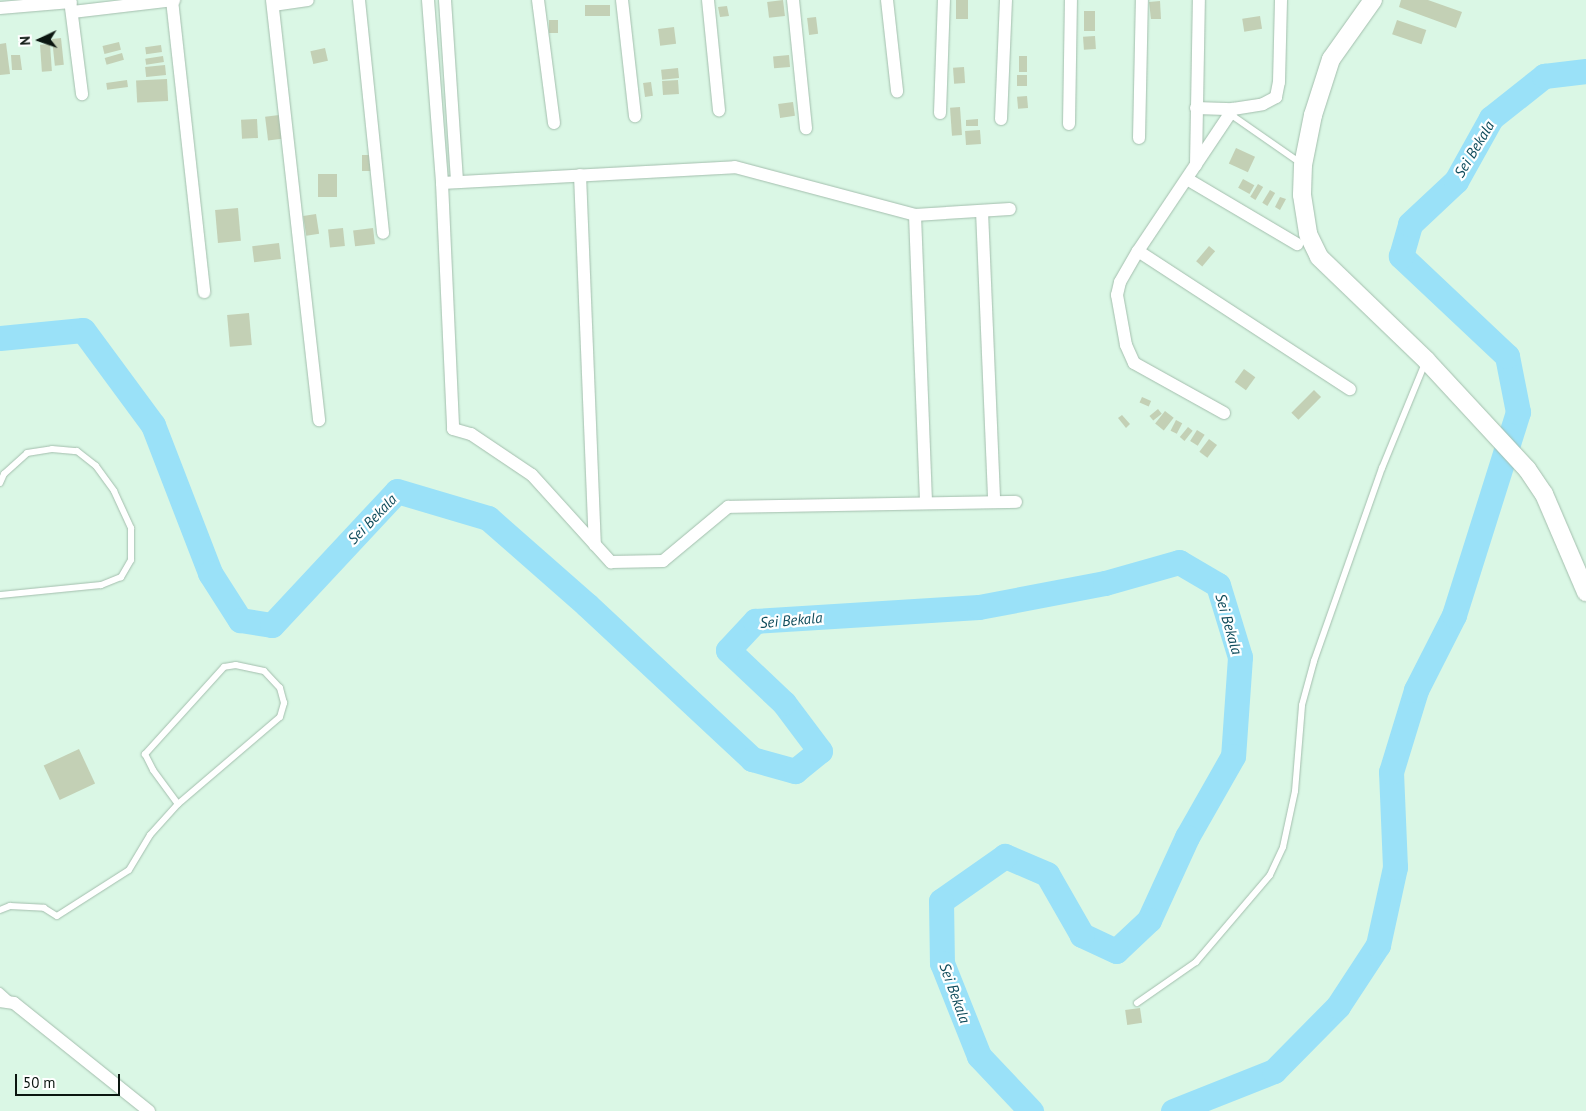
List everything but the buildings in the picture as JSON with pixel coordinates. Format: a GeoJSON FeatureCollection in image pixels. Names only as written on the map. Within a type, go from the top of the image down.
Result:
{"type":"FeatureCollection","features":[{"type":"Feature","properties":{"kind":"main road"},"geometry":{"type":"LineString","coordinates":[[1373,0],[1329,64],[1313,116],[1303,165],[1302,195],[1308,234],[1319,257],[1426,360],[1527,469],[1544,494],[1586,592]]}},
{"type":"Feature","properties":{"kind":"street"},"geometry":{"type":"LineString","coordinates":[[0,8],[173,0],[204,292]]}},
{"type":"Feature","properties":{"kind":"street"},"geometry":{"type":"LineString","coordinates":[[308,0],[273,3],[319,420]]}},
{"type":"Feature","properties":{"kind":"street"},"geometry":{"type":"LineString","coordinates":[[359,0],[383,233]]}},
{"type":"Feature","properties":{"kind":"street"},"geometry":{"type":"LineString","coordinates":[[428,0],[442,183],[453,429],[471,434],[532,475],[611,562],[663,561],[728,507],[926,502],[1016,502]]}},
{"type":"Feature","properties":{"kind":"street"},"geometry":{"type":"LineString","coordinates":[[445,0],[457,182]]}},
{"type":"Feature","properties":{"kind":"street"},"geometry":{"type":"LineString","coordinates":[[538,0],[554,123]]}},
{"type":"Feature","properties":{"kind":"street"},"geometry":{"type":"LineString","coordinates":[[622,0],[635,116]]}},
{"type":"Feature","properties":{"kind":"street"},"geometry":{"type":"LineString","coordinates":[[708,0],[719,110]]}},
{"type":"Feature","properties":{"kind":"street"},"geometry":{"type":"LineString","coordinates":[[793,0],[806,128]]}},
{"type":"Feature","properties":{"kind":"street"},"geometry":{"type":"LineString","coordinates":[[887,0],[897,91]]}},
{"type":"Feature","properties":{"kind":"street"},"geometry":{"type":"LineString","coordinates":[[940,113],[944,0]]}},
{"type":"Feature","properties":{"kind":"street"},"geometry":{"type":"LineString","coordinates":[[1002,119],[1006,0]]}},
{"type":"Feature","properties":{"kind":"street"},"geometry":{"type":"LineString","coordinates":[[1069,124],[1070,0]]}},
{"type":"Feature","properties":{"kind":"street"},"geometry":{"type":"LineString","coordinates":[[1139,138],[1142,0]]}},
{"type":"Feature","properties":{"kind":"street"},"geometry":{"type":"LineString","coordinates":[[1196,165],[1199,0]]}},
{"type":"Feature","properties":{"kind":"street"},"geometry":{"type":"LineString","coordinates":[[1196,108],[1231,112],[1263,104],[1276,97],[1279,82],[1281,0]]}},
{"type":"Feature","properties":{"kind":"street"},"geometry":{"type":"LineString","coordinates":[[71,5],[82,94]]}},
{"type":"Feature","properties":{"kind":"street"},"geometry":{"type":"LineString","coordinates":[[430,29],[447,27]]}},
{"type":"Feature","properties":{"kind":"street"},"geometry":{"type":"LineString","coordinates":[[1224,413],[1134,363],[1126,344],[1117,295],[1120,282],[1138,251],[1231,112]]}},
{"type":"Feature","properties":{"kind":"street"},"geometry":{"type":"LineString","coordinates":[[442,183],[735,167],[915,215],[1010,209]]}},
{"type":"Feature","properties":{"kind":"street"},"geometry":{"type":"LineString","coordinates":[[580,176],[595,545]]}},
{"type":"Feature","properties":{"kind":"street"},"geometry":{"type":"LineString","coordinates":[[1186,180],[1297,244]]}},
{"type":"Feature","properties":{"kind":"street"},"geometry":{"type":"LineString","coordinates":[[982,211],[994,502]]}},
{"type":"Feature","properties":{"kind":"street"},"geometry":{"type":"LineString","coordinates":[[915,215],[926,502]]}},
{"type":"Feature","properties":{"kind":"street"},"geometry":{"type":"LineString","coordinates":[[1138,251],[1350,390]]}},
{"type":"Feature","properties":{"kind":"street"},"geometry":{"type":"LineString","coordinates":[[0,1001],[14,1003],[149,1111]]}},
{"type":"Feature","properties":{"kind":"lane"},"geometry":{"type":"LineString","coordinates":[[1231,112],[1303,165]]}},
{"type":"Feature","properties":{"kind":"lane"},"geometry":{"type":"LineString","coordinates":[[1137,1002],[1196,962],[1270,875],[1276,861],[1295,790],[1302,705],[1314,661],[1382,468],[1426,360]]}},
{"type":"Feature","properties":{"kind":"lane"},"geometry":{"type":"LineString","coordinates":[[0,483],[4,474],[27,453],[52,449],[77,451],[96,466],[114,491],[131,528],[132,560],[121,576],[101,585],[0,595]]}},
{"type":"Feature","properties":{"kind":"lane"},"geometry":{"type":"LineString","coordinates":[[0,910],[10,906],[44,908],[57,916],[68,912],[129,870],[150,836],[178,804],[280,717],[284,703],[280,688],[264,671],[236,665],[224,667],[145,754],[153,770],[178,804]]}},
{"type":"Feature","properties":{"kind":"lane"},"geometry":{"type":"LineString","coordinates":[[0,991],[14,1003]]}},
{"type":"Feature","properties":{"kind":"waterway","name":"Sei Bekala"},"geometry":{"type":"LineString","coordinates":[[1173,1111],[1274,1071],[1338,1006],[1378,945],[1395,867],[1391,772],[1416,690],[1454,615],[1518,412],[1507,356],[1401,256],[1410,224],[1456,181],[1491,118],[1544,76],[1586,71]]}},
{"type":"Feature","properties":{"kind":"waterway","name":"Sei Bekala"},"geometry":{"type":"LineString","coordinates":[[0,338],[83,330],[153,425],[210,573],[240,620],[272,625],[397,491],[488,518],[587,605],[752,759],[795,771],[820,751],[784,703],[728,650],[755,621],[979,607],[1105,583],[1179,562],[1218,585],[1240,657],[1233,756],[1187,837],[1149,920],[1116,951],[1082,935],[1047,874],[1005,856],[941,901],[942,963],[979,1056],[1031,1111]]}}]}
